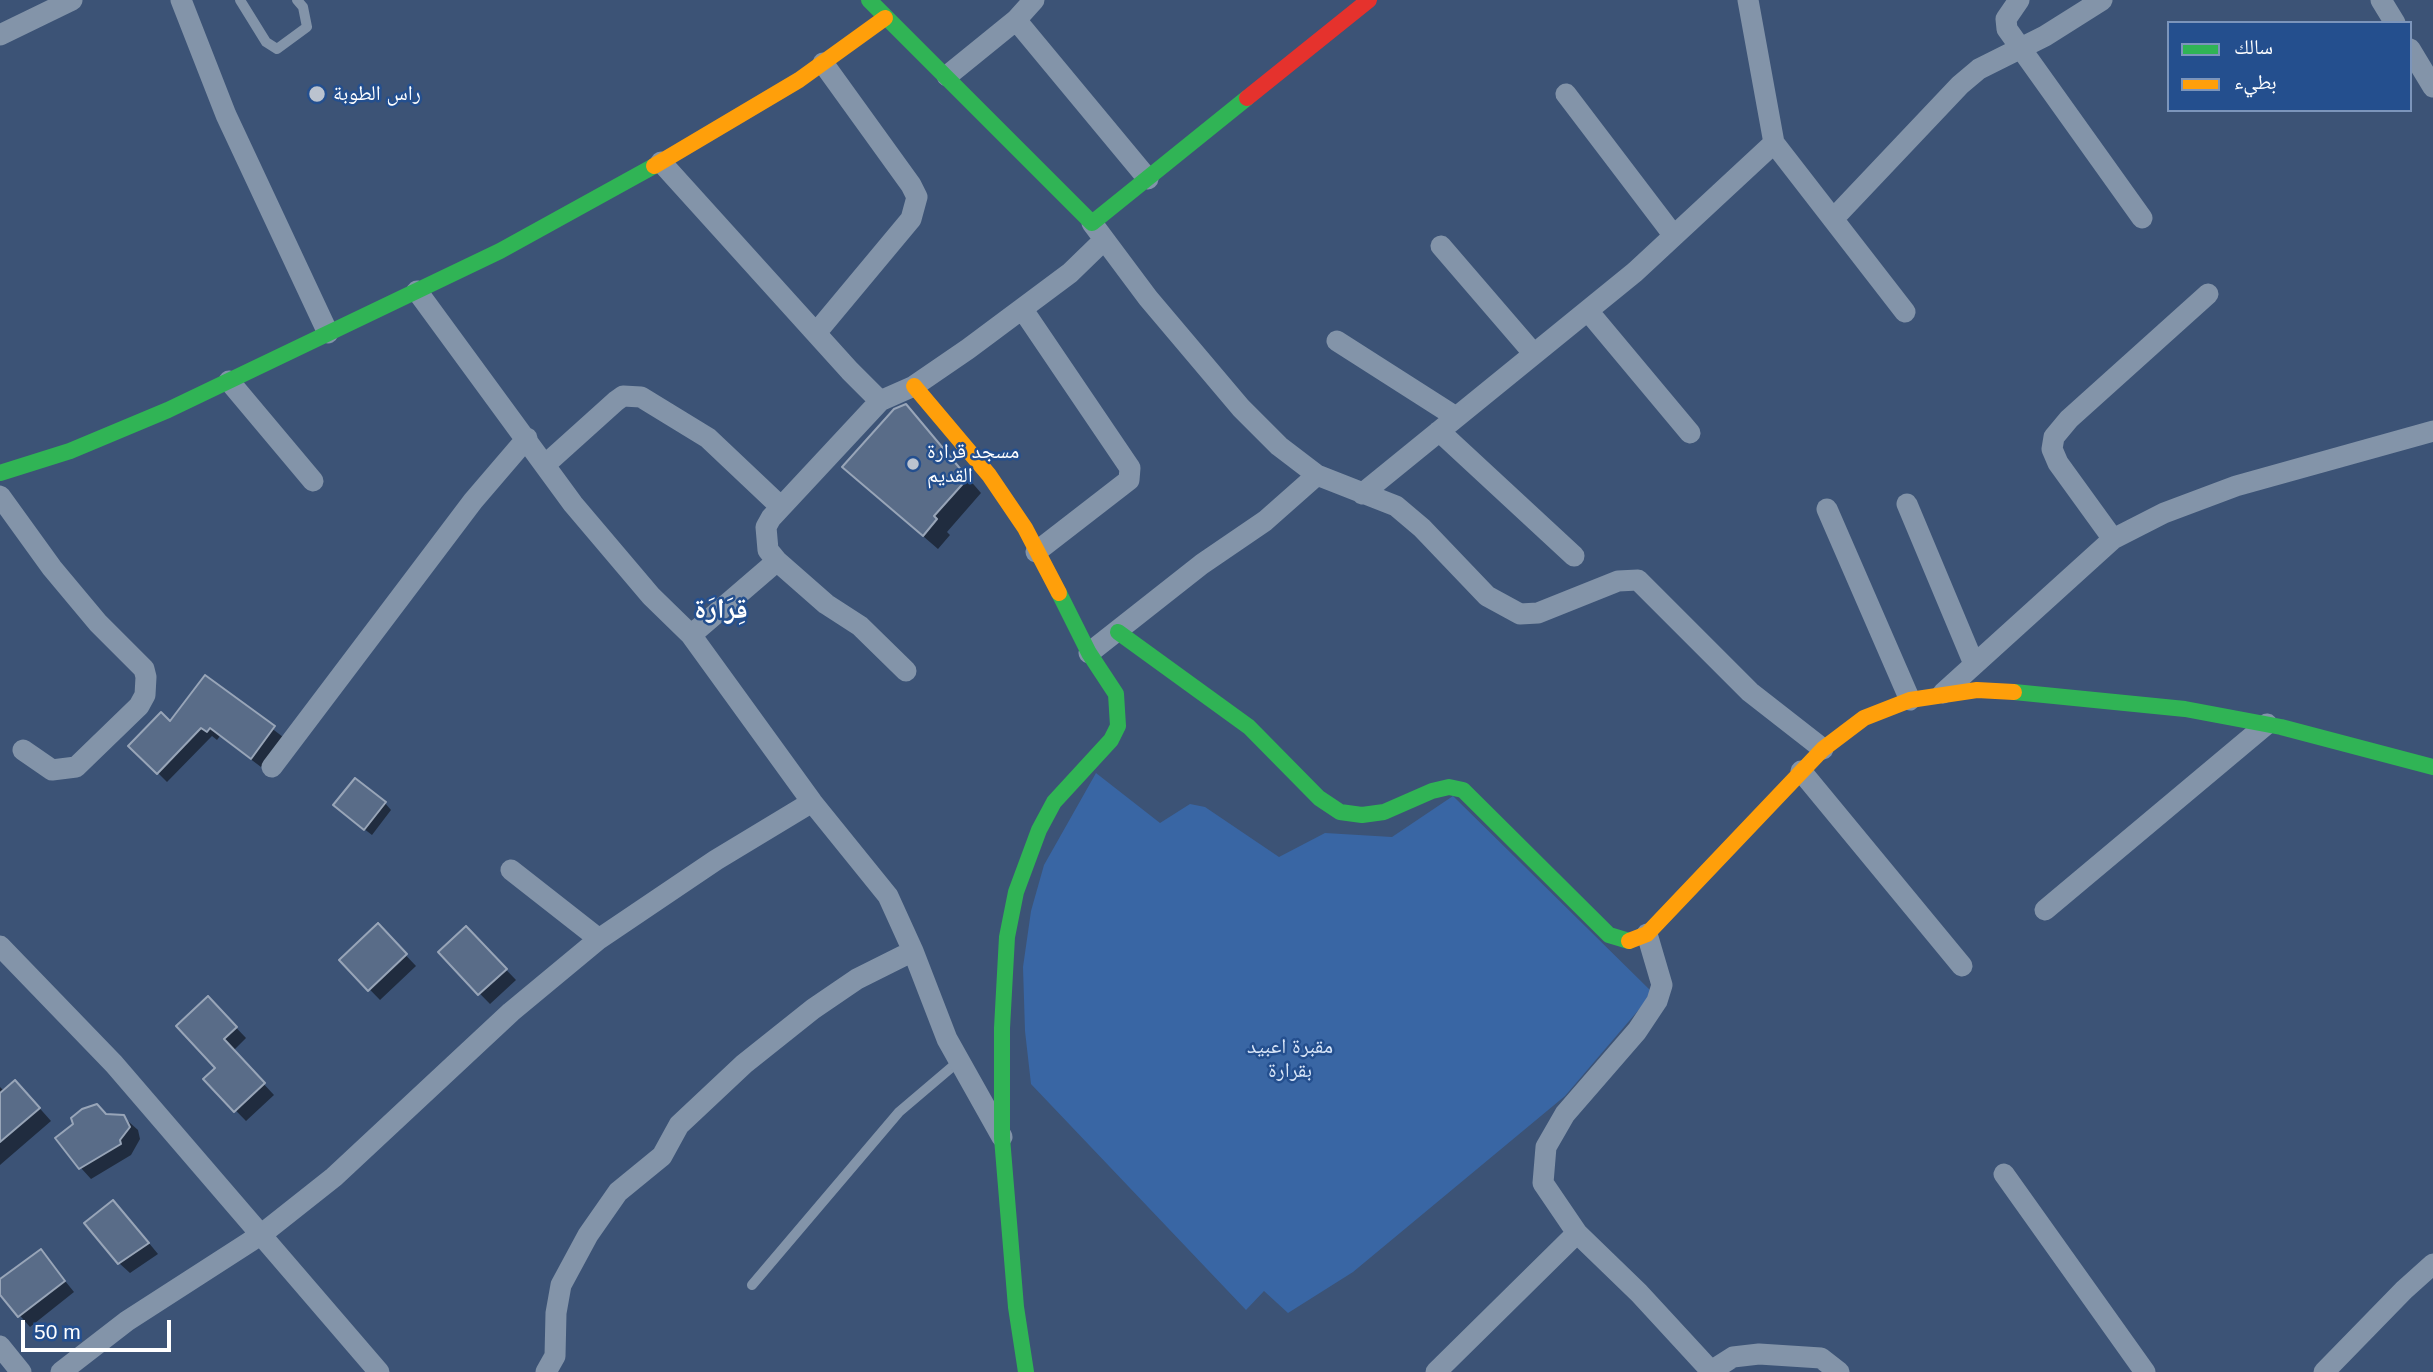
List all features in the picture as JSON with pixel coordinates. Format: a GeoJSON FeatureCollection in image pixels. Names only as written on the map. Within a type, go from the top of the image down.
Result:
{"type":"FeatureCollection","features":[{"type":"Feature","properties":{"kind":"street"},"geometry":{"type":"LineString","coordinates":[[0,35],[72,0]]}},
{"type":"Feature","properties":{"kind":"street"},"geometry":{"type":"LineString","coordinates":[[181,0],[226,115],[328,333]]}},
{"type":"Feature","properties":{"kind":"street"},"geometry":{"type":"LineString","coordinates":[[869,0],[947,76],[1098,232],[1148,298],[1241,408],[1279,446],[1317,475],[1396,506],[1422,527],[1487,596],[1520,614],[1538,612],[1618,581],[1637,580],[1750,692],[1823,749]]}},
{"type":"Feature","properties":{"kind":"street"},"geometry":{"type":"LineString","coordinates":[[947,76],[1016,20],[1034,0]]}},
{"type":"Feature","properties":{"kind":"street"},"geometry":{"type":"LineString","coordinates":[[906,671],[860,626],[826,604],[777,561],[768,550],[765,533],[771,518],[880,401],[914,386],[1023,310],[1069,273],[1098,232],[1148,179],[1369,0]]}},
{"type":"Feature","properties":{"kind":"street"},"geometry":{"type":"LineString","coordinates":[[1748,0],[1774,143],[1803,183],[1835,218],[1905,312]]}},
{"type":"Feature","properties":{"kind":"street"},"geometry":{"type":"LineString","coordinates":[[2019,0],[2005,24],[2142,218]]}},
{"type":"Feature","properties":{"kind":"street"},"geometry":{"type":"LineString","coordinates":[[1835,218],[1960,85],[1979,69],[2045,36],[2102,0]]}},
{"type":"Feature","properties":{"kind":"street"},"geometry":{"type":"LineString","coordinates":[[2381,0],[2394,21]]}},
{"type":"Feature","properties":{"kind":"street"},"geometry":{"type":"LineString","coordinates":[[0,473],[70,451],[229,381],[500,251],[661,162],[822,63],[885,18]]}},
{"type":"Feature","properties":{"kind":"street"},"geometry":{"type":"LineString","coordinates":[[1016,20],[1148,179]]}},
{"type":"Feature","properties":{"kind":"street"},"geometry":{"type":"LineString","coordinates":[[2412,52],[2433,88]]}},
{"type":"Feature","properties":{"kind":"street"},"geometry":{"type":"LineString","coordinates":[[816,333],[904,229],[911,219],[917,197],[906,177],[822,63]]}},
{"type":"Feature","properties":{"kind":"street"},"geometry":{"type":"LineString","coordinates":[[1566,94],[1674,236]]}},
{"type":"Feature","properties":{"kind":"street"},"geometry":{"type":"LineString","coordinates":[[1362,494],[1588,311],[1774,143]]}},
{"type":"Feature","properties":{"kind":"street"},"geometry":{"type":"LineString","coordinates":[[661,162],[880,401]]}},
{"type":"Feature","properties":{"kind":"street"},"geometry":{"type":"LineString","coordinates":[[1441,246],[1534,354]]}},
{"type":"Feature","properties":{"kind":"street"},"geometry":{"type":"LineString","coordinates":[[417,291],[589,524],[651,596],[691,635],[812,802],[888,896],[913,951],[947,1039],[1002,1138]]}},
{"type":"Feature","properties":{"kind":"street"},"geometry":{"type":"LineString","coordinates":[[2113,539],[2058,463],[2052,450],[2054,437],[2069,419],[2208,294]]}},
{"type":"Feature","properties":{"kind":"street"},"geometry":{"type":"LineString","coordinates":[[1023,310],[1128,462],[1131,474],[1129,480],[1036,552]]}},
{"type":"Feature","properties":{"kind":"street"},"geometry":{"type":"LineString","coordinates":[[1588,311],[1690,433]]}},
{"type":"Feature","properties":{"kind":"street"},"geometry":{"type":"LineString","coordinates":[[1337,341],[1456,417]]}},
{"type":"Feature","properties":{"kind":"street"},"geometry":{"type":"LineString","coordinates":[[229,381],[313,481]]}},
{"type":"Feature","properties":{"kind":"street"},"geometry":{"type":"LineString","coordinates":[[914,386],[989,475],[1025,528],[1089,653],[1116,694],[1118,726],[1111,740],[1054,802],[1028,854],[1016,892],[1007,937],[1002,1138],[1016,1307],[1026,1372]]}},
{"type":"Feature","properties":{"kind":"street"},"geometry":{"type":"LineString","coordinates":[[545,464],[623,396],[641,397],[708,438],[780,508]]}},
{"type":"Feature","properties":{"kind":"street"},"geometry":{"type":"LineString","coordinates":[[1440,431],[1574,556]]}},
{"type":"Feature","properties":{"kind":"street"},"geometry":{"type":"LineString","coordinates":[[1943,693],[2113,539],[2164,513],[2236,486],[2433,431]]}},
{"type":"Feature","properties":{"kind":"street"},"geometry":{"type":"LineString","coordinates":[[272,767],[472,501],[527,438]]}},
{"type":"Feature","properties":{"kind":"street"},"geometry":{"type":"LineString","coordinates":[[1089,653],[1202,564],[1265,521],[1317,475]]}},
{"type":"Feature","properties":{"kind":"street"},"geometry":{"type":"LineString","coordinates":[[0,496],[52,568],[98,623],[144,670],[146,677],[145,695],[139,706],[76,767],[52,770],[23,750]]}},
{"type":"Feature","properties":{"kind":"street"},"geometry":{"type":"LineString","coordinates":[[1907,504],[1974,664]]}},
{"type":"Feature","properties":{"kind":"street"},"geometry":{"type":"LineString","coordinates":[[1827,509],[1910,700]]}},
{"type":"Feature","properties":{"kind":"street"},"geometry":{"type":"LineString","coordinates":[[691,635],[777,561]]}},
{"type":"Feature","properties":{"kind":"street"},"geometry":{"type":"LineString","coordinates":[[1118,632],[1249,727],[1319,798],[1340,812],[1362,815],[1384,812],[1432,791],[1449,787],[1463,790],[1609,935],[1626,942],[1647,934],[1823,749],[1864,718],[1910,700],[1977,690],[2185,709],[2267,724],[2433,767]]}},
{"type":"Feature","properties":{"kind":"street"},"geometry":{"type":"LineString","coordinates":[[2045,910],[2267,724]]}},
{"type":"Feature","properties":{"kind":"street"},"geometry":{"type":"LineString","coordinates":[[1801,771],[1962,966]]}},
{"type":"Feature","properties":{"kind":"street"},"geometry":{"type":"LineString","coordinates":[[61,1372],[127,1321],[262,1234],[334,1177],[511,1012],[599,939],[716,860],[812,802]]}},
{"type":"Feature","properties":{"kind":"street"},"geometry":{"type":"LineString","coordinates":[[511,870],[599,939]]}},
{"type":"Feature","properties":{"kind":"street"},"geometry":{"type":"LineString","coordinates":[[1647,934],[1662,985],[1657,1001],[1637,1031],[1565,1114],[1546,1147],[1544,1184],[1577,1233],[1639,1293],[1710,1371],[1733,1357],[1759,1354],[1821,1358],[1839,1372]]}},
{"type":"Feature","properties":{"kind":"street"},"geometry":{"type":"LineString","coordinates":[[0,946],[114,1064],[379,1372]]}},
{"type":"Feature","properties":{"kind":"street"},"geometry":{"type":"LineString","coordinates":[[546,1372],[555,1356],[556,1313],[561,1285],[588,1235],[618,1192],[662,1156],[678,1125],[744,1064],[849,985],[913,951]]}},
{"type":"Feature","properties":{"kind":"street"},"geometry":{"type":"LineString","coordinates":[[2004,1174],[2145,1372]]}},
{"type":"Feature","properties":{"kind":"street"},"geometry":{"type":"LineString","coordinates":[[1436,1372],[1577,1233]]}},
{"type":"Feature","properties":{"kind":"street"},"geometry":{"type":"LineString","coordinates":[[2324,1372],[2433,1264]]}},
{"type":"Feature","properties":{"kind":"street"},"geometry":{"type":"LineString","coordinates":[[0,1346],[21,1372]]}},
{"type":"Feature","properties":{"kind":"lane"},"geometry":{"type":"LineString","coordinates":[[240,0],[266,42],[277,49],[307,27],[303,8],[297,0]]}},
{"type":"Feature","properties":{"kind":"lane"},"geometry":{"type":"LineString","coordinates":[[752,1285],[899,1112],[959,1061]]}},
{"type":"Feature","properties":{"kind":"green space","name":"مقبرة اعبيد بقرارة"},"geometry":{"type":"Polygon","coordinates":[[[1096,773],[1160,823],[1190,804],[1205,807],[1279,857],[1325,833],[1392,837],[1453,796],[1653,993],[1565,1096],[1353,1272],[1288,1313],[1264,1291],[1246,1310],[1031,1084],[1025,1031],[1023,967],[1031,911],[1044,865],[1096,773]]]}},
{"type":"Feature","properties":{"kind":"building"},"geometry":{"type":"Polygon","coordinates":[[[906,404],[968,478],[934,516],[937,519],[923,536],[842,467],[894,409],[906,404]]]}},
{"type":"Feature","properties":{"kind":"building"},"geometry":{"type":"Polygon","coordinates":[[[205,675],[275,726],[251,759],[210,728],[207,732],[201,728],[157,774],[128,746],[161,712],[170,721],[205,675]]]}},
{"type":"Feature","properties":{"kind":"building"},"geometry":{"type":"Polygon","coordinates":[[[355,778],[386,802],[364,830],[333,805],[355,778]]]}},
{"type":"Feature","properties":{"kind":"building"},"geometry":{"type":"Polygon","coordinates":[[[378,923],[407,954],[368,991],[339,960],[378,923]]]}},
{"type":"Feature","properties":{"kind":"building"},"geometry":{"type":"Polygon","coordinates":[[[466,926],[507,969],[478,995],[438,952],[466,926]]]}},
{"type":"Feature","properties":{"kind":"building"},"geometry":{"type":"Polygon","coordinates":[[[208,996],[237,1027],[224,1039],[265,1083],[234,1112],[203,1079],[215,1068],[176,1026],[208,996]]]}},
{"type":"Feature","properties":{"kind":"building"},"geometry":{"type":"Polygon","coordinates":[[[15,1080],[40,1108],[0,1142],[0,1093],[15,1080]]]}},
{"type":"Feature","properties":{"kind":"building"},"geometry":{"type":"Polygon","coordinates":[[[97,1104],[106,1114],[124,1115],[130,1127],[120,1140],[121,1144],[79,1169],[55,1138],[73,1124],[71,1118],[82,1109],[97,1104]]]}},
{"type":"Feature","properties":{"kind":"building"},"geometry":{"type":"Polygon","coordinates":[[[113,1200],[149,1243],[118,1264],[84,1223],[113,1200]]]}},
{"type":"Feature","properties":{"kind":"building"},"geometry":{"type":"Polygon","coordinates":[[[41,1249],[65,1281],[18,1317],[0,1295],[0,1279],[41,1249]]]}},
{"type":"Feature","properties":{"kind":"traffic: fast"},"geometry":{"type":"LineString","coordinates":[[869,0],[1092,223],[1247,98]]}},
{"type":"Feature","properties":{"kind":"traffic: fast"},"geometry":{"type":"LineString","coordinates":[[0,473],[70,451],[168,410],[500,251],[654,166]]}},
{"type":"Feature","properties":{"kind":"traffic: fast"},"geometry":{"type":"LineString","coordinates":[[1026,1372],[1016,1307],[1002,1138],[1002,1028],[1007,937],[1016,892],[1039,830],[1054,802],[1111,740],[1118,726],[1116,694],[1089,653],[1059,593]]}},
{"type":"Feature","properties":{"kind":"traffic: fast"},"geometry":{"type":"LineString","coordinates":[[1118,632],[1249,727],[1319,798],[1340,812],[1362,815],[1384,812],[1432,791],[1449,787],[1463,790],[1609,935],[1629,941]]}},
{"type":"Feature","properties":{"kind":"traffic: fast"},"geometry":{"type":"LineString","coordinates":[[2014,692],[2185,709],[2281,727],[2433,767]]}},
{"type":"Feature","properties":{"kind":"traffic: slow"},"geometry":{"type":"LineString","coordinates":[[654,166],[799,80],[885,18]]}},
{"type":"Feature","properties":{"kind":"traffic: slow"},"geometry":{"type":"LineString","coordinates":[[914,386],[989,475],[1025,528],[1059,593]]}},
{"type":"Feature","properties":{"kind":"traffic: slow"},"geometry":{"type":"LineString","coordinates":[[1629,941],[1647,934],[1823,749],[1864,718],[1910,700],[1977,690],[2014,692]]}},
{"type":"Feature","properties":{"kind":"traffic: jam"},"geometry":{"type":"LineString","coordinates":[[1247,98],[1369,0]]}},
{"type":"Feature","properties":{"kind":"place","name":"راس الطوبة"},"geometry":{"type":"Point","coordinates":[317,94]}},
{"type":"Feature","properties":{"kind":"place","name":"مسجد قرارة القديم"},"geometry":{"type":"Point","coordinates":[913,464]}},
{"type":"Feature","properties":{"kind":"district","name":"قِرَارَة"},"geometry":{"type":"Point","coordinates":[721,610]}}]}
